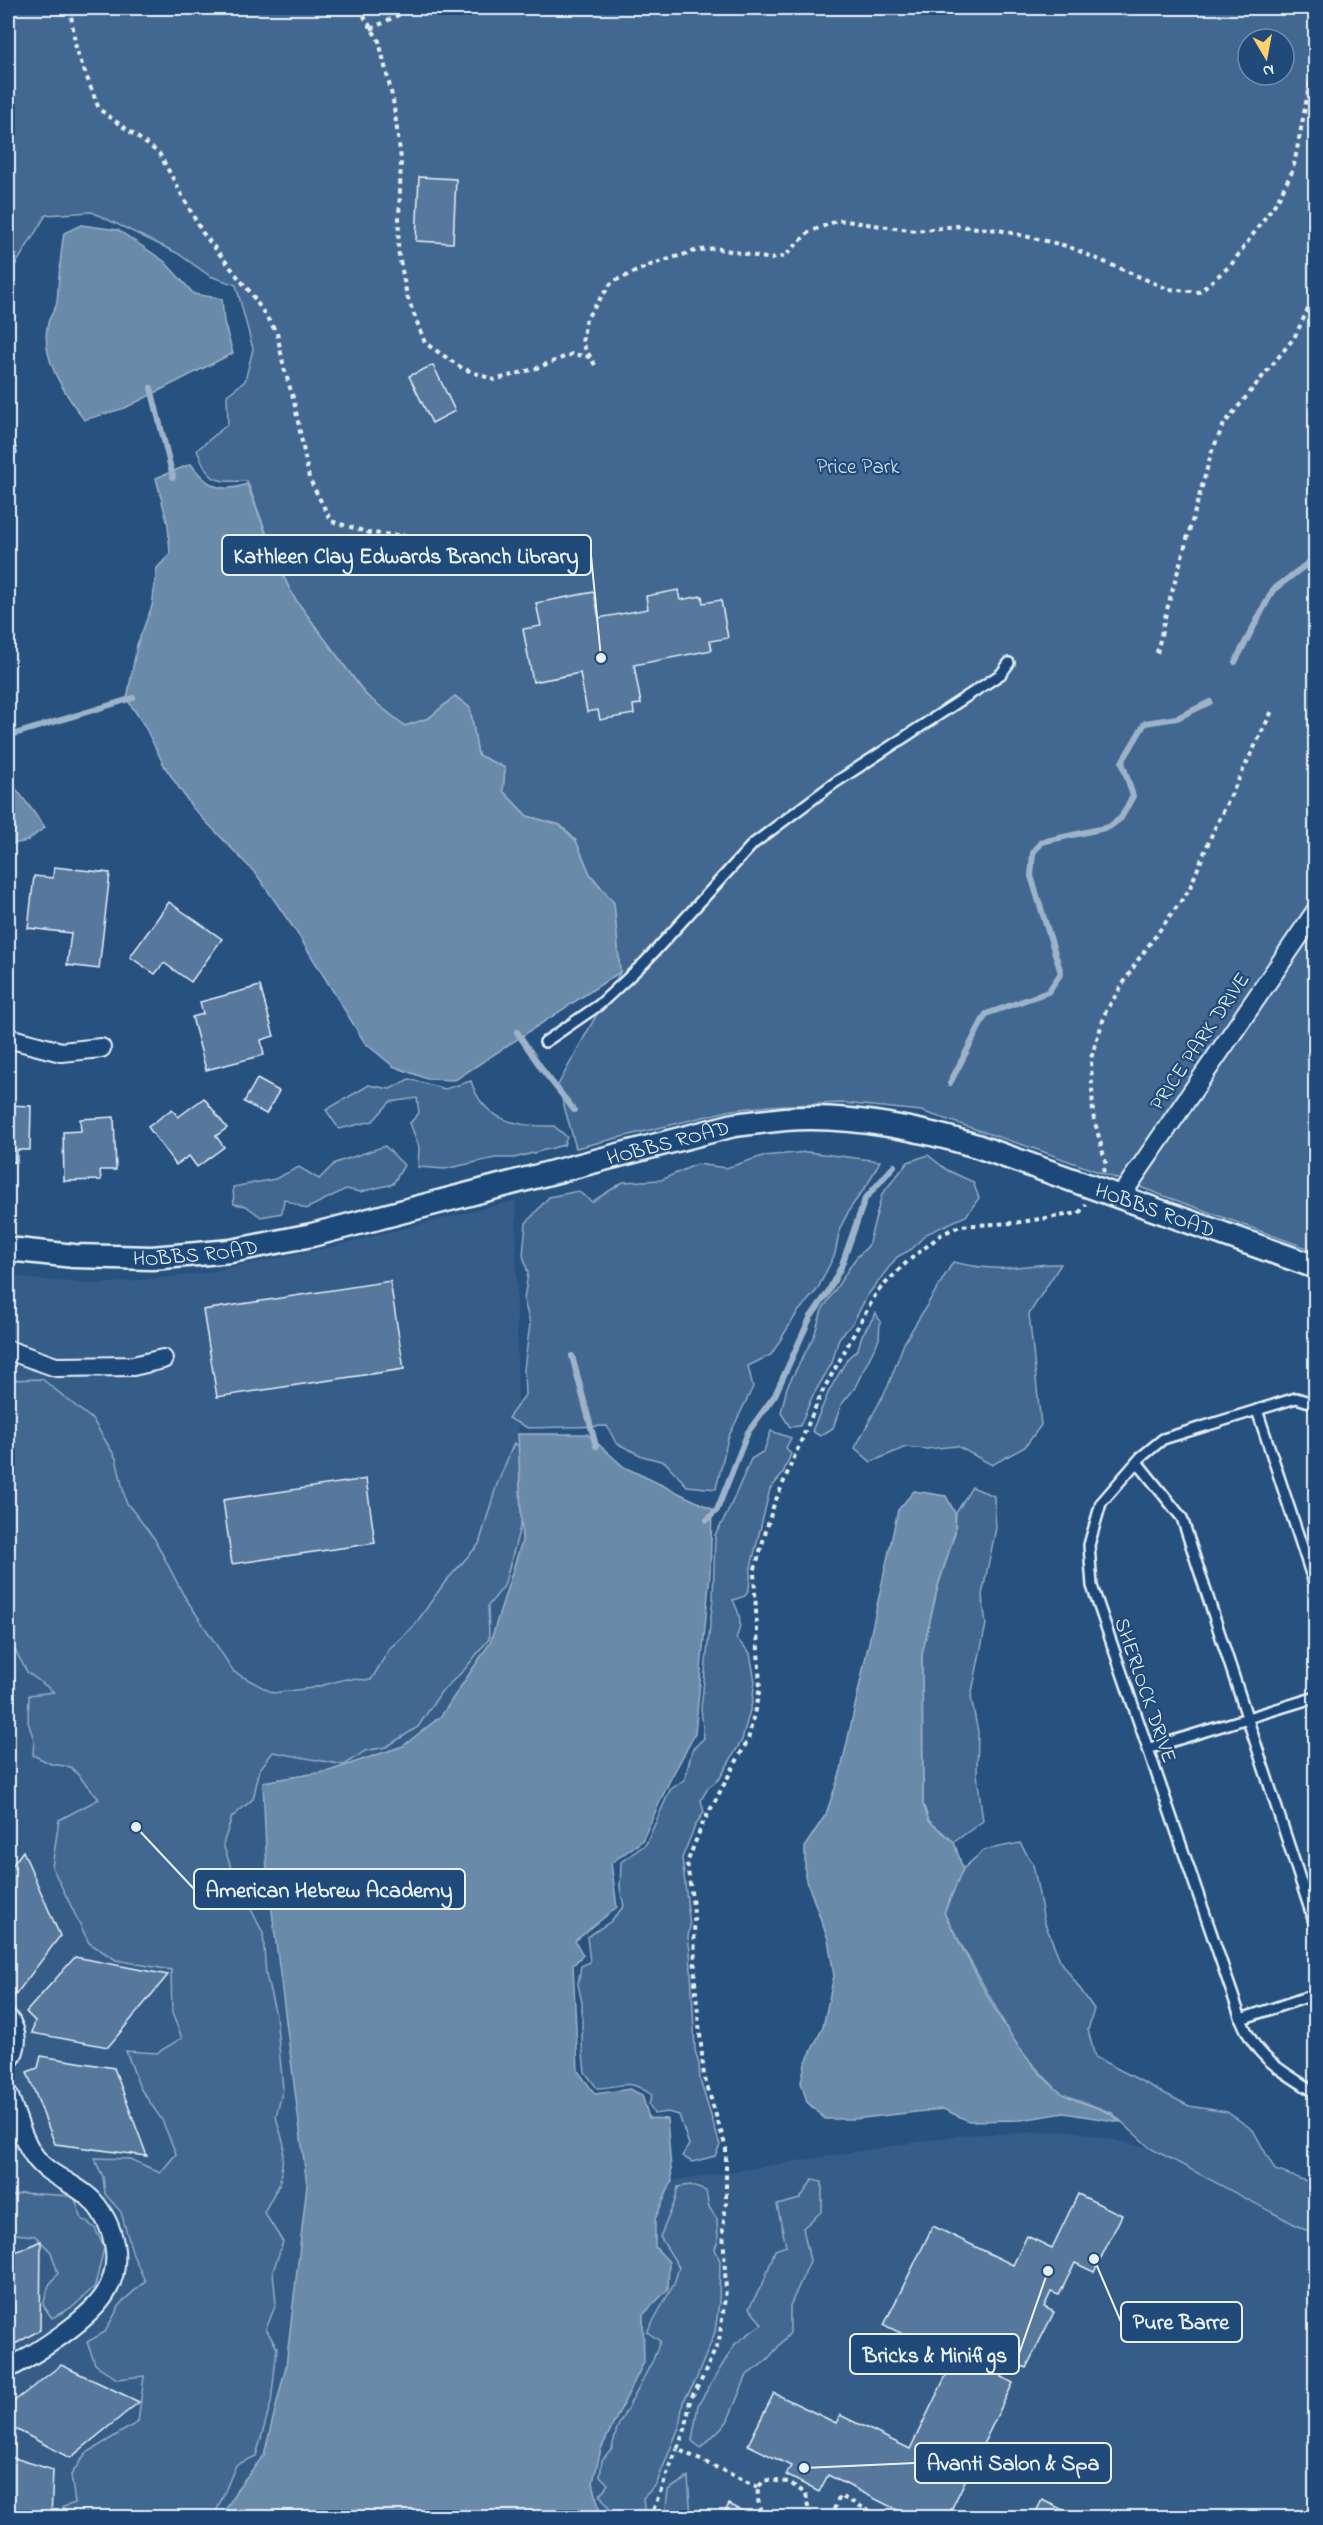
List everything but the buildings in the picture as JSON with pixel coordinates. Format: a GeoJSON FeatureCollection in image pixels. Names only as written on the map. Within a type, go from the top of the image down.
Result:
{"type":"FeatureCollection","features":[{"type":"Feature","properties":{"kind":"street","name":"PRICE PARK DRIVE"},"geometry":{"type":"LineString","coordinates":[[1120,1197],[1316,911]]}},
{"type":"Feature","properties":{"kind":"street"},"geometry":{"type":"LineString","coordinates":[[8,1038],[61,1052],[101,1048]]}},
{"type":"Feature","properties":{"kind":"street","name":"HOBBS ROAD"},"geometry":{"type":"LineString","coordinates":[[8,1249],[74,1256],[152,1258],[231,1251],[312,1235],[734,1125],[786,1119],[859,1122],[945,1137],[1097,1188],[1316,1267]]}},
{"type":"Feature","properties":{"kind":"street"},"geometry":{"type":"LineString","coordinates":[[8,1350],[56,1367],[133,1366],[163,1359]]}},
{"type":"Feature","properties":{"kind":"street"},"geometry":{"type":"LineString","coordinates":[[8,2018],[14,2027],[16,2046],[8,2062]]}},
{"type":"Feature","properties":{"kind":"street"},"geometry":{"type":"LineString","coordinates":[[8,2094],[35,2158],[44,2167],[83,2192],[106,2217],[113,2235],[116,2255],[113,2274],[105,2293],[92,2310],[8,2369]]}},
{"type":"Feature","properties":{"kind":"lane"},"geometry":{"type":"LineString","coordinates":[[545,1042],[599,1005],[645,962],[753,844],[833,784],[1001,674],[1009,663]]}},
{"type":"Feature","properties":{"kind":"lane","name":"SHERLOCK DRIVE"},"geometry":{"type":"LineString","coordinates":[[1316,1404],[1296,1398],[1163,1439],[1137,1462],[1101,1503],[1089,1545],[1092,1586],[1240,2019],[1247,2034],[1268,2062],[1316,2092]]}},
{"type":"Feature","properties":{"kind":"lane"},"geometry":{"type":"LineString","coordinates":[[1257,1410],[1316,1589]]}},
{"type":"Feature","properties":{"kind":"lane"},"geometry":{"type":"LineString","coordinates":[[1137,1462],[1182,1518],[1316,1928]]}},
{"type":"Feature","properties":{"kind":"lane"},"geometry":{"type":"LineString","coordinates":[[1147,1749],[1316,1696]]}},
{"type":"Feature","properties":{"kind":"lane"},"geometry":{"type":"LineString","coordinates":[[1240,2019],[1316,1994]]}},
{"type":"Feature","properties":{"kind":"path"},"geometry":{"type":"LineString","coordinates":[[70,8],[76,49],[99,110],[159,153],[202,232],[250,292],[277,333],[294,401],[309,478],[331,521],[370,533],[511,544]]}},
{"type":"Feature","properties":{"kind":"path"},"geometry":{"type":"LineString","coordinates":[[359,8],[378,41],[393,100],[401,159],[398,250],[407,296],[425,343],[462,368],[494,380],[534,369],[572,354],[590,357],[595,366],[582,343],[586,319],[612,282],[653,264],[705,249],[738,251],[771,259],[785,256],[809,232],[839,220],[916,231],[957,226],[999,230],[1067,246],[1168,289],[1199,292],[1231,265],[1277,201],[1293,170],[1316,51]]}},
{"type":"Feature","properties":{"kind":"path"},"geometry":{"type":"LineString","coordinates":[[371,29],[412,8]]}},
{"type":"Feature","properties":{"kind":"path"},"geometry":{"type":"LineString","coordinates":[[1157,653],[1212,451],[1224,424],[1294,338],[1316,293]]}},
{"type":"Feature","properties":{"kind":"path"},"geometry":{"type":"LineString","coordinates":[[650,2517],[686,2427],[690,2400],[719,2342],[726,2290],[723,2229],[726,2203],[726,2148],[704,2076],[695,1982],[694,1913],[687,1863],[702,1825],[748,1740],[760,1688],[754,1572],[773,1507],[821,1394],[877,1292],[907,1262],[942,1234],[960,1226],[1014,1223],[1079,1214],[1097,1188],[1106,1164],[1093,1115],[1091,1058],[1106,1011],[1138,960],[1188,890],[1212,834],[1272,711]]}},
{"type":"Feature","properties":{"kind":"path"},"geometry":{"type":"LineString","coordinates":[[677,2449],[758,2487]]}},
{"type":"Feature","properties":{"kind":"path"},"geometry":{"type":"LineString","coordinates":[[769,2517],[760,2510],[758,2499],[758,2487],[765,2480],[789,2482],[806,2494],[808,2512],[804,2517]]}},
{"type":"Feature","properties":{"kind":"path"},"geometry":{"type":"LineString","coordinates":[[830,2517],[840,2496],[884,2517]]}},
{"type":"Feature","properties":{"kind":"path"},"geometry":{"type":"LineString","coordinates":[[808,2512],[819,2517]]}},
{"type":"Feature","properties":{"kind":"shaded area"},"geometry":{"type":"Polygon","coordinates":[[[81,225],[118,230],[164,261],[194,294],[222,299],[224,322],[233,353],[125,408],[84,420],[56,375],[47,349],[46,336],[49,320],[57,302],[64,233],[81,225]]]}},
{"type":"Feature","properties":{"kind":"shaded area"},"geometry":{"type":"Polygon","coordinates":[[[191,464],[203,478],[215,486],[229,488],[247,484],[279,567],[293,596],[366,695],[405,726],[429,718],[455,696],[470,708],[478,755],[505,768],[503,791],[527,816],[560,825],[576,841],[590,874],[614,903],[620,972],[455,1080],[427,1079],[393,1066],[365,1043],[299,936],[257,875],[192,807],[165,767],[144,725],[127,699],[137,645],[152,606],[157,568],[170,554],[168,525],[156,478],[191,464]]]}},
{"type":"Feature","properties":{"kind":"shaded area"},"geometry":{"type":"Polygon","coordinates":[[[8,770],[11,782],[45,827],[27,841],[8,845],[8,770]]]}},
{"type":"Feature","properties":{"kind":"shaded area"},"geometry":{"type":"Polygon","coordinates":[[[516,1200],[518,1434],[522,1541],[490,1643],[441,1716],[403,1746],[329,1771],[263,1782],[267,1872],[307,2185],[286,2366],[264,2455],[237,2489],[222,2517],[8,2517],[8,1274],[32,1279],[99,1284],[200,1274],[334,1246],[516,1200]]]}},
{"type":"Feature","properties":{"kind":"shaded area"},"geometry":{"type":"Polygon","coordinates":[[[518,1434],[587,1434],[624,1467],[712,1509],[710,1574],[695,1734],[669,1782],[642,1841],[611,1863],[617,1907],[575,1941],[583,1955],[573,1965],[578,2071],[595,2094],[630,2089],[642,2095],[649,2118],[667,2119],[672,2181],[655,2219],[655,2247],[669,2262],[668,2289],[643,2315],[644,2362],[601,2449],[593,2482],[601,2517],[222,2517],[237,2489],[264,2455],[286,2366],[307,2185],[267,1872],[263,1782],[329,1771],[403,1746],[441,1716],[490,1643],[522,1541],[518,1434]]]}},
{"type":"Feature","properties":{"kind":"shaded area"},"geometry":{"type":"Polygon","coordinates":[[[914,1491],[946,1496],[955,1513],[955,1532],[938,1586],[922,1654],[923,1804],[929,1821],[954,1842],[963,1869],[944,1913],[994,2008],[1041,2075],[1066,2096],[1098,2108],[1114,2116],[1120,2122],[1064,2113],[1021,2120],[969,2121],[943,2109],[854,2119],[825,2119],[807,2102],[801,2082],[805,2064],[823,2027],[834,1976],[828,1939],[805,1876],[805,1846],[826,1814],[841,1770],[898,1510],[914,1491]]]}},
{"type":"Feature","properties":{"kind":"shaded area"},"geometry":{"type":"Polygon","coordinates":[[[1073,2131],[1150,2148],[1315,2235],[1315,2517],[601,2518],[593,2482],[601,2449],[644,2362],[643,2315],[668,2289],[655,2247],[655,2219],[672,2181],[961,2135],[1073,2131]]]}},
{"type":"Feature","properties":{"kind":"green space","name":"Price Park"},"geometry":{"type":"Polygon","coordinates":[[[8,8],[1315,8],[1315,1251],[1041,1151],[921,1111],[843,1103],[769,1106],[732,1110],[576,1148],[558,1085],[620,972],[614,903],[590,874],[576,841],[560,825],[527,816],[503,791],[505,768],[478,755],[470,708],[455,696],[429,718],[405,726],[366,695],[293,596],[279,567],[247,481],[220,480],[209,474],[205,468],[197,450],[228,424],[227,395],[245,381],[253,349],[236,285],[210,276],[177,253],[92,212],[46,215],[8,277],[8,8]]]}},
{"type":"Feature","properties":{"kind":"green space"},"geometry":{"type":"Polygon","coordinates":[[[409,1079],[445,1089],[471,1081],[476,1094],[493,1113],[515,1123],[554,1126],[567,1137],[564,1145],[514,1158],[495,1158],[445,1169],[418,1167],[419,1147],[410,1123],[419,1113],[417,1098],[390,1102],[373,1121],[339,1129],[326,1110],[369,1085],[390,1089],[409,1079]]]}},
{"type":"Feature","properties":{"kind":"green space"},"geometry":{"type":"Polygon","coordinates":[[[385,1146],[404,1165],[393,1184],[360,1192],[346,1189],[306,1209],[284,1199],[282,1213],[261,1217],[246,1206],[234,1204],[233,1187],[275,1179],[299,1167],[319,1179],[335,1163],[385,1146]]]}},
{"type":"Feature","properties":{"kind":"green space"},"geometry":{"type":"Polygon","coordinates":[[[807,1152],[880,1161],[840,1228],[835,1254],[817,1290],[797,1313],[771,1355],[748,1366],[753,1387],[728,1438],[716,1489],[687,1486],[665,1462],[642,1456],[616,1443],[607,1426],[528,1428],[508,1418],[525,1395],[524,1369],[530,1324],[524,1300],[528,1273],[523,1255],[526,1223],[549,1197],[578,1191],[592,1202],[623,1182],[661,1180],[697,1164],[726,1168],[763,1156],[807,1152]]]}},
{"type":"Feature","properties":{"kind":"green space"},"geometry":{"type":"Polygon","coordinates":[[[928,1155],[947,1170],[973,1182],[979,1198],[966,1216],[926,1234],[912,1249],[897,1257],[867,1296],[853,1323],[839,1338],[832,1363],[812,1397],[800,1426],[790,1427],[781,1413],[787,1387],[814,1336],[822,1310],[855,1259],[868,1246],[882,1194],[908,1162],[928,1155]]]}},
{"type":"Feature","properties":{"kind":"green space"},"geometry":{"type":"Polygon","coordinates":[[[953,1262],[998,1268],[1061,1264],[1029,1314],[1041,1425],[1025,1447],[992,1465],[957,1446],[926,1449],[906,1447],[871,1462],[855,1448],[888,1386],[904,1343],[953,1262]]]}},
{"type":"Feature","properties":{"kind":"green space"},"geometry":{"type":"Polygon","coordinates":[[[876,1313],[880,1322],[879,1339],[854,1389],[841,1405],[833,1428],[820,1436],[812,1431],[829,1391],[848,1358],[858,1349],[862,1335],[876,1313]]]}},
{"type":"Feature","properties":{"kind":"green space"},"geometry":{"type":"Polygon","coordinates":[[[42,1379],[93,1420],[116,1458],[126,1502],[154,1538],[183,1594],[234,1672],[273,1693],[312,1688],[346,1679],[371,1680],[390,1648],[414,1626],[445,1582],[479,1544],[496,1487],[514,1443],[538,1461],[504,1586],[488,1606],[489,1639],[465,1669],[441,1692],[418,1727],[386,1747],[365,1751],[344,1765],[273,1752],[260,1769],[253,1799],[232,1817],[223,1844],[234,1876],[263,1933],[266,1975],[276,2015],[283,2089],[276,2117],[284,2145],[280,2183],[264,2212],[283,2242],[273,2271],[276,2304],[266,2329],[277,2348],[271,2403],[256,2456],[236,2465],[214,2517],[63,2517],[63,2507],[75,2503],[71,2475],[85,2454],[138,2422],[144,2376],[117,2379],[95,2364],[87,2342],[105,2332],[121,2303],[145,2281],[133,2255],[121,2212],[105,2194],[103,2177],[94,2158],[131,2159],[160,2173],[176,2154],[162,2120],[140,2088],[126,2051],[157,2053],[182,2038],[172,2013],[171,1970],[116,1960],[89,1943],[52,1867],[59,1820],[99,1799],[71,1767],[51,1764],[33,1755],[34,1740],[28,1722],[29,1695],[54,1692],[27,1672],[8,1637],[8,1380],[42,1379]]]}},
{"type":"Feature","properties":{"kind":"green space"},"geometry":{"type":"Polygon","coordinates":[[[771,1431],[791,1438],[786,1448],[791,1454],[782,1475],[770,1489],[751,1567],[749,1589],[745,1596],[733,1600],[740,1619],[736,1638],[750,1653],[755,1681],[752,1703],[742,1740],[720,1778],[708,1788],[701,1800],[704,1812],[695,1826],[682,1858],[690,1926],[688,1937],[695,2050],[700,2080],[720,2145],[715,2156],[692,2162],[682,2156],[689,2145],[679,2115],[667,2112],[654,2114],[649,2104],[652,2095],[636,2086],[625,2084],[597,2088],[585,2072],[582,2003],[578,1984],[581,1966],[590,1962],[587,1937],[610,1922],[624,1906],[620,1888],[621,1862],[646,1844],[670,1790],[685,1779],[692,1750],[704,1738],[701,1708],[713,1598],[715,1535],[726,1516],[751,1459],[764,1451],[771,1431]]]}},
{"type":"Feature","properties":{"kind":"green space"},"geometry":{"type":"Polygon","coordinates":[[[972,1487],[994,1496],[996,1528],[982,1595],[986,1624],[971,1697],[978,1732],[977,1774],[983,1821],[954,1842],[929,1821],[923,1804],[922,1654],[938,1586],[955,1532],[956,1513],[972,1487]]]}},
{"type":"Feature","properties":{"kind":"green space"},"geometry":{"type":"Polygon","coordinates":[[[1020,1843],[1033,1864],[1044,1921],[1060,1960],[1094,2009],[1088,2030],[1095,2057],[1189,2106],[1227,2112],[1253,2130],[1275,2170],[1315,2184],[1315,2235],[1150,2148],[1112,2113],[1060,2093],[1019,2050],[944,1913],[963,1869],[984,1850],[1020,1843]]]}},
{"type":"Feature","properties":{"kind":"green space"},"geometry":{"type":"Polygon","coordinates":[[[812,2180],[822,2182],[822,2211],[803,2228],[810,2261],[790,2306],[790,2333],[766,2361],[747,2375],[727,2422],[701,2448],[692,2441],[698,2405],[735,2344],[762,2324],[749,2308],[764,2281],[775,2250],[786,2246],[777,2205],[800,2199],[812,2180]]]}},
{"type":"Feature","properties":{"kind":"green space"},"geometry":{"type":"Polygon","coordinates":[[[690,2185],[706,2191],[709,2207],[717,2219],[718,2240],[715,2249],[720,2261],[719,2303],[715,2332],[695,2382],[683,2402],[679,2427],[656,2485],[643,2498],[645,2517],[609,2517],[610,2510],[600,2495],[608,2484],[600,2476],[602,2460],[612,2448],[617,2428],[653,2360],[660,2341],[647,2332],[674,2284],[679,2267],[660,2237],[675,2201],[678,2187],[690,2185]]]}},
{"type":"Feature","properties":{"kind":"green space"},"geometry":{"type":"Polygon","coordinates":[[[22,2193],[74,2196],[82,2219],[95,2228],[104,2248],[95,2286],[74,2306],[52,2318],[43,2305],[49,2285],[58,2273],[51,2252],[35,2236],[14,2234],[8,2240],[8,2198],[22,2193]]]}},
{"type":"Feature","properties":{"kind":"green space"},"geometry":{"type":"Polygon","coordinates":[[[688,2477],[691,2517],[665,2517],[668,2490],[688,2477]]]}},
{"type":"Feature","properties":{"kind":"waterway"},"geometry":{"type":"LineString","coordinates":[[151,388],[173,477]]}},
{"type":"Feature","properties":{"kind":"waterway"},"geometry":{"type":"LineString","coordinates":[[1235,662],[1273,590],[1316,557]]}},
{"type":"Feature","properties":{"kind":"waterway"},"geometry":{"type":"LineString","coordinates":[[8,736],[133,698]]}},
{"type":"Feature","properties":{"kind":"waterway"},"geometry":{"type":"LineString","coordinates":[[950,1083],[986,1014],[1048,992],[1061,973],[1031,876],[1033,853],[1041,842],[1109,827],[1121,818],[1133,796],[1122,762],[1145,723],[1177,718],[1210,702]]}},
{"type":"Feature","properties":{"kind":"waterway"},"geometry":{"type":"LineString","coordinates":[[517,1032],[544,1072],[574,1110]]}},
{"type":"Feature","properties":{"kind":"waterway"},"geometry":{"type":"LineString","coordinates":[[707,1520],[717,1510],[748,1432],[775,1395],[810,1318],[827,1294],[841,1267],[865,1199],[894,1166]]}},
{"type":"Feature","properties":{"kind":"waterway"},"geometry":{"type":"LineString","coordinates":[[572,1356],[596,1446]]}},
{"type":"Feature","properties":{"kind":"place","name":"Kathleen Clay Edwards Branch Library"},"geometry":{"type":"Point","coordinates":[601,658]}},
{"type":"Feature","properties":{"kind":"place","name":"American Hebrew Academy"},"geometry":{"type":"Point","coordinates":[136,1827]}},
{"type":"Feature","properties":{"kind":"place","name":"Pure Barre"},"geometry":{"type":"Point","coordinates":[1094,2259]}},
{"type":"Feature","properties":{"kind":"place","name":"Bricks & Minifigs"},"geometry":{"type":"Point","coordinates":[1048,2271]}},
{"type":"Feature","properties":{"kind":"place","name":"Avanti Salon & Spa"},"geometry":{"type":"Point","coordinates":[804,2468]}}]}
